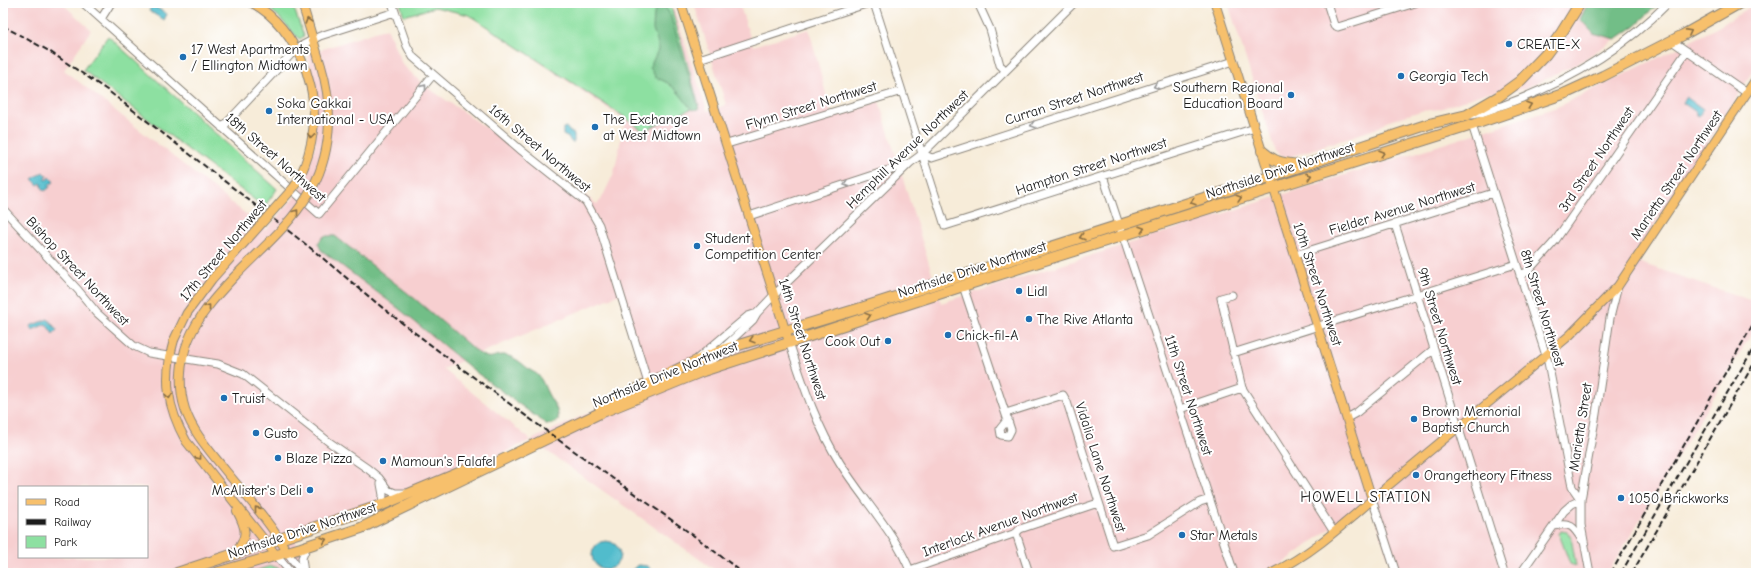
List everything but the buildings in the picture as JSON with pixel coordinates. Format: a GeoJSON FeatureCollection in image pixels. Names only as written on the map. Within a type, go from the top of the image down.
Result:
{"type":"FeatureCollection","features":[{"type":"Feature","properties":{"kind":"highway","name":"Northside Drive Northwest"},"geometry":{"type":"LineString","coordinates":[[216,573],[361,528],[600,413],[703,371],[963,286],[1270,176],[1429,124],[1467,115],[1498,97],[1520,81],[1546,54],[1580,3]]}},
{"type":"Feature","properties":{"kind":"highway","name":"Northside Drive Northwest"},"geometry":{"type":"LineString","coordinates":[[177,573],[280,540],[414,493],[492,458],[648,383],[719,352],[1021,257],[1273,187],[1475,124],[1566,93],[1672,41],[1740,3]]}},
{"type":"Feature","properties":{"kind":"highway"},"geometry":{"type":"LineString","coordinates":[[1262,151],[1272,160],[1303,165]]}},
{"type":"Feature","properties":{"kind":"highway"},"geometry":{"type":"LineString","coordinates":[[963,286],[972,277],[1006,266],[1021,257]]}},
{"type":"Feature","properties":{"kind":"main road","name":"17th Street Northwest"},"geometry":{"type":"LineString","coordinates":[[252,3],[279,24],[297,48],[306,70],[313,95],[314,117],[310,146],[305,167],[294,187],[212,279],[187,313],[174,340],[169,357],[168,377],[169,397],[178,426],[188,443],[276,555]]}},
{"type":"Feature","properties":{"kind":"main road","name":"17th Street Northwest"},"geometry":{"type":"LineString","coordinates":[[287,552],[270,526],[204,445],[191,424],[181,394],[181,375],[188,341],[194,327],[219,293],[293,216],[314,184],[324,158],[329,118],[327,94],[314,40],[302,3]]}},
{"type":"Feature","properties":{"kind":"main road","name":"14th Street Northwest"},"geometry":{"type":"LineString","coordinates":[[681,3],[789,342]]}},
{"type":"Feature","properties":{"kind":"main road","name":"10th Street Northwest"},"geometry":{"type":"LineString","coordinates":[[1215,3],[1372,499]]}},
{"type":"Feature","properties":{"kind":"main road","name":"Marietta Street Northwest"},"geometry":{"type":"LineString","coordinates":[[1272,573],[1300,557],[1334,532],[1458,427],[1546,356],[1586,320],[1618,286],[1756,79]]}},
{"type":"Feature","properties":{"kind":"main road"},"geometry":{"type":"LineString","coordinates":[[231,497],[245,526],[245,533],[235,554]]}},
{"type":"Feature","properties":{"kind":"street","name":"18th Street Northwest"},"geometry":{"type":"LineString","coordinates":[[83,3],[319,214],[433,75]]}},
{"type":"Feature","properties":{"kind":"street"},"geometry":{"type":"LineString","coordinates":[[101,19],[111,3]]}},
{"type":"Feature","properties":{"kind":"street","name":"16th Street Northwest"},"geometry":{"type":"LineString","coordinates":[[392,3],[407,46],[413,57],[522,151],[586,202],[599,225],[648,383]]}},
{"type":"Feature","properties":{"kind":"street"},"geometry":{"type":"LineString","coordinates":[[699,59],[869,3]]}},
{"type":"Feature","properties":{"kind":"street"},"geometry":{"type":"LineString","coordinates":[[874,3],[922,154]]}},
{"type":"Feature","properties":{"kind":"street"},"geometry":{"type":"LineString","coordinates":[[978,3],[990,30],[1000,65],[1005,70]]}},
{"type":"Feature","properties":{"kind":"street","name":"Hemphill Avenue Northwest"},"geometry":{"type":"LineString","coordinates":[[703,371],[719,352],[753,320],[757,313],[774,295],[910,163],[922,154],[1074,3]]}},
{"type":"Feature","properties":{"kind":"street"},"geometry":{"type":"LineString","coordinates":[[1327,3],[1336,27],[1415,3]]}},
{"type":"Feature","properties":{"kind":"street"},"geometry":{"type":"LineString","coordinates":[[1467,115],[1474,115],[1517,100],[1561,81],[1631,36],[1668,3]]}},
{"type":"Feature","properties":{"kind":"street"},"geometry":{"type":"LineString","coordinates":[[222,128],[297,48],[314,40],[395,12]]}},
{"type":"Feature","properties":{"kind":"street"},"geometry":{"type":"LineString","coordinates":[[1672,41],[1747,93]]}},
{"type":"Feature","properties":{"kind":"street","name":"3rd Street Northwest"},"geometry":{"type":"LineString","coordinates":[[1520,276],[1528,271],[1555,241],[1687,51]]}},
{"type":"Feature","properties":{"kind":"street","name":"Curran Street Northwest"},"geometry":{"type":"LineString","coordinates":[[922,154],[932,158],[1234,61]]}},
{"type":"Feature","properties":{"kind":"street","name":"Flynn Street Northwest"},"geometry":{"type":"LineString","coordinates":[[726,144],[902,91]]}},
{"type":"Feature","properties":{"kind":"street"},"geometry":{"type":"LineString","coordinates":[[1475,124],[1481,117],[1514,106],[1517,100]]}},
{"type":"Feature","properties":{"kind":"street","name":"8th Street Northwest"},"geometry":{"type":"LineString","coordinates":[[1475,124],[1493,193],[1546,356],[1572,487],[1581,500]]}},
{"type":"Feature","properties":{"kind":"street","name":"Hampton Street Northwest"},"geometry":{"type":"LineString","coordinates":[[922,154],[945,226],[1255,128]]}},
{"type":"Feature","properties":{"kind":"street"},"geometry":{"type":"LineString","coordinates":[[749,216],[910,163]]}},
{"type":"Feature","properties":{"kind":"street","name":"11th Street Northwest"},"geometry":{"type":"LineString","coordinates":[[1103,176],[1234,573]]}},
{"type":"Feature","properties":{"kind":"street","name":"Fielder Avenue Northwest"},"geometry":{"type":"LineString","coordinates":[[1295,255],[1493,193]]}},
{"type":"Feature","properties":{"kind":"street","name":"Bishop Street Northwest"},"geometry":{"type":"LineString","coordinates":[[3,209],[78,290],[97,313],[134,346],[149,353],[183,360],[218,364],[243,374],[329,442],[368,469],[379,478],[391,492],[398,494],[414,493]]}},
{"type":"Feature","properties":{"kind":"street","name":"9th Street Northwest"},"geometry":{"type":"LineString","coordinates":[[1395,224],[1504,573]]}},
{"type":"Feature","properties":{"kind":"street"},"geometry":{"type":"LineString","coordinates":[[1233,353],[1516,264]]}},
{"type":"Feature","properties":{"kind":"street","name":"Vidalia Lane Northwest"},"geometry":{"type":"LineString","coordinates":[[963,286],[1007,416],[1063,395],[1067,402],[1098,503],[1113,546],[1148,535],[1200,502],[1210,499]]}},
{"type":"Feature","properties":{"kind":"street","name":"Marietta Street"},"geometry":{"type":"LineString","coordinates":[[1590,573],[1584,544],[1581,500],[1596,414],[1610,318],[1618,286]]}},
{"type":"Feature","properties":{"kind":"street"},"geometry":{"type":"LineString","coordinates":[[1232,295],[1221,298],[1242,388],[1334,532]]}},
{"type":"Feature","properties":{"kind":"street","name":"Hemphill Avenue Northwest"},"geometry":{"type":"LineString","coordinates":[[692,363],[748,316],[757,313]]}},
{"type":"Feature","properties":{"kind":"street","name":"14th Street Northwest"},"geometry":{"type":"LineString","coordinates":[[789,342],[808,402],[826,440],[846,472],[888,530],[910,572]]}},
{"type":"Feature","properties":{"kind":"street"},"geometry":{"type":"LineString","coordinates":[[1347,418],[1356,413],[1434,349]]}},
{"type":"Feature","properties":{"kind":"street"},"geometry":{"type":"LineString","coordinates":[[1180,409],[1242,388]]}},
{"type":"Feature","properties":{"kind":"street"},"geometry":{"type":"LineString","coordinates":[[379,478],[383,495],[382,505]]}},
{"type":"Feature","properties":{"kind":"street","name":"10th Street Northwest"},"geometry":{"type":"LineString","coordinates":[[1372,499],[1396,573]]}},
{"type":"Feature","properties":{"kind":"street"},"geometry":{"type":"LineString","coordinates":[[1521,573],[1564,511],[1572,504],[1581,500]]}},
{"type":"Feature","properties":{"kind":"street","name":"Interlock Avenue Northwest"},"geometry":{"type":"LineString","coordinates":[[910,572],[1016,533],[1020,529],[1098,503]]}},
{"type":"Feature","properties":{"kind":"street"},"geometry":{"type":"LineString","coordinates":[[1554,526],[1573,526],[1584,544]]}},
{"type":"Feature","properties":{"kind":"street"},"geometry":{"type":"LineString","coordinates":[[1016,533],[1029,573]]}},
{"type":"Feature","properties":{"kind":"street"},"geometry":{"type":"LineString","coordinates":[[303,573],[302,558],[307,546]]}},
{"type":"Feature","properties":{"kind":"street","name":"17th Street Northwest"},"geometry":{"type":"LineString","coordinates":[[287,552],[303,573]]}},
{"type":"Feature","properties":{"kind":"street","name":"17th Street Northwest"},"geometry":{"type":"LineString","coordinates":[[276,555],[291,573]]}},
{"type":"Feature","properties":{"kind":"shaded area"},"geometry":{"type":"Polygon","coordinates":[[[3,3],[62,3],[91,30],[64,70],[266,230],[304,186],[315,145],[313,95],[308,54],[387,28],[402,64],[424,85],[597,204],[601,200],[614,173],[625,120],[469,15],[435,7],[404,16],[400,3],[672,3],[707,111],[726,105],[694,3],[739,3],[753,46],[809,29],[832,117],[879,101],[941,303],[1557,107],[1720,26],[1756,3],[1756,67],[1632,260],[1756,302],[1756,326],[1608,573],[1393,573],[1370,499],[1270,573],[719,573],[531,440],[436,484],[291,533],[310,573],[3,573],[3,3]],[[622,293],[443,369],[531,440],[647,385],[622,293]]]}},
{"type":"Feature","properties":{"kind":"shaded area","name":"Georgia Tech"},"geometry":{"type":"Polygon","coordinates":[[[1228,3],[1659,3],[1636,25],[1579,63],[1524,89],[1485,93],[1440,109],[1421,111],[1386,122],[1378,128],[1289,157],[1280,156],[1275,151],[1228,3]]]}},
{"type":"Feature","properties":{"kind":"green space"},"geometry":{"type":"Polygon","coordinates":[[[263,3],[292,3],[304,36],[300,39],[297,37],[278,16],[263,3]]]}},
{"type":"Feature","properties":{"kind":"green space"},"geometry":{"type":"Polygon","coordinates":[[[400,3],[670,3],[699,105],[643,131],[626,118],[469,15],[435,7],[404,16],[400,3]]]}},
{"type":"Feature","properties":{"kind":"green space"},"geometry":{"type":"Polygon","coordinates":[[[1588,3],[1659,3],[1636,25],[1616,39],[1593,33],[1580,19],[1588,3]]]}},
{"type":"Feature","properties":{"kind":"green space"},"geometry":{"type":"Polygon","coordinates":[[[657,6],[665,7],[670,14],[699,109],[692,110],[681,95],[668,83],[656,78],[650,67],[658,50],[658,44],[653,29],[654,14],[657,6]]]}},
{"type":"Feature","properties":{"kind":"green space"},"geometry":{"type":"Polygon","coordinates":[[[108,36],[277,189],[264,207],[83,70],[108,36]]]}},
{"type":"Feature","properties":{"kind":"green space"},"geometry":{"type":"Polygon","coordinates":[[[324,236],[335,236],[414,298],[477,352],[486,357],[503,355],[511,357],[537,374],[555,406],[558,413],[558,420],[552,424],[546,424],[477,373],[398,308],[321,250],[318,243],[324,236]]]}},
{"type":"Feature","properties":{"kind":"green space"},"geometry":{"type":"Polygon","coordinates":[[[1561,531],[1567,532],[1571,537],[1576,566],[1570,564],[1559,534],[1561,531]]]}},
{"type":"Feature","properties":{"kind":"green space"},"geometry":{"type":"Polygon","coordinates":[[[271,566],[278,568],[282,573],[249,573],[271,566]]]}},
{"type":"Feature","properties":{"kind":"water"},"geometry":{"type":"Polygon","coordinates":[[[152,5],[167,14],[164,20],[149,11],[152,5]]]}},
{"type":"Feature","properties":{"kind":"water"},"geometry":{"type":"Polygon","coordinates":[[[1686,97],[1703,109],[1699,116],[1696,112],[1683,103],[1686,97]]]}},
{"type":"Feature","properties":{"kind":"water"},"geometry":{"type":"Polygon","coordinates":[[[566,127],[574,134],[574,142],[571,142],[569,138],[563,135],[563,128],[566,127]]]}},
{"type":"Feature","properties":{"kind":"water"},"geometry":{"type":"Polygon","coordinates":[[[43,172],[47,176],[45,178],[46,180],[50,177],[54,182],[49,185],[50,187],[45,191],[41,186],[41,183],[38,185],[32,179],[43,172]]]}},
{"type":"Feature","properties":{"kind":"water"},"geometry":{"type":"Polygon","coordinates":[[[48,319],[57,330],[53,334],[46,324],[32,330],[30,326],[48,319]]]}},
{"type":"Feature","properties":{"kind":"water"},"geometry":{"type":"Polygon","coordinates":[[[606,541],[616,545],[620,555],[616,565],[606,569],[596,565],[592,555],[596,545],[606,541]]]}},
{"type":"Feature","properties":{"kind":"water"},"geometry":{"type":"Polygon","coordinates":[[[639,565],[648,566],[655,573],[629,573],[639,565]]]}},
{"type":"Feature","properties":{"kind":"railway"},"geometry":{"type":"LineString","coordinates":[[3,26],[49,51],[107,90],[308,246],[384,309],[449,359],[560,441],[697,538],[743,573]]}},
{"type":"Feature","properties":{"kind":"railway"},"geometry":{"type":"LineString","coordinates":[[1611,573],[1756,319]]}},
{"type":"Feature","properties":{"kind":"railway"},"geometry":{"type":"LineString","coordinates":[[1621,573],[1756,344]]}},
{"type":"Feature","properties":{"kind":"railway"},"geometry":{"type":"LineString","coordinates":[[1632,573],[1756,360]]}},
{"type":"Feature","properties":{"kind":"place","name":"CREATE-X"},"geometry":{"type":"Point","coordinates":[1509,44]}},
{"type":"Feature","properties":{"kind":"place","name":"17 West Apartments / Ellington Midtown"},"geometry":{"type":"Point","coordinates":[183,57]}},
{"type":"Feature","properties":{"kind":"place","name":"Georgia Tech"},"geometry":{"type":"Point","coordinates":[1401,76]}},
{"type":"Feature","properties":{"kind":"place","name":"Southern Regional Education Board"},"geometry":{"type":"Point","coordinates":[1291,95]}},
{"type":"Feature","properties":{"kind":"place","name":"Soka Gakkai International - USA"},"geometry":{"type":"Point","coordinates":[269,111]}},
{"type":"Feature","properties":{"kind":"place","name":"The Exchange at West Midtown"},"geometry":{"type":"Point","coordinates":[595,127]}},
{"type":"Feature","properties":{"kind":"place","name":"Student Competition Center"},"geometry":{"type":"Point","coordinates":[697,246]}},
{"type":"Feature","properties":{"kind":"place","name":"Lidl"},"geometry":{"type":"Point","coordinates":[1019,291]}},
{"type":"Feature","properties":{"kind":"place","name":"The Rive Atlanta"},"geometry":{"type":"Point","coordinates":[1029,319]}},
{"type":"Feature","properties":{"kind":"place","name":"Chick-fil-A"},"geometry":{"type":"Point","coordinates":[948,335]}},
{"type":"Feature","properties":{"kind":"place","name":"Cook Out"},"geometry":{"type":"Point","coordinates":[888,341]}},
{"type":"Feature","properties":{"kind":"place","name":"Truist"},"geometry":{"type":"Point","coordinates":[224,398]}},
{"type":"Feature","properties":{"kind":"place","name":"Brown Memorial Baptist Church"},"geometry":{"type":"Point","coordinates":[1414,419]}},
{"type":"Feature","properties":{"kind":"place","name":"Gusto"},"geometry":{"type":"Point","coordinates":[256,433]}},
{"type":"Feature","properties":{"kind":"place","name":"Blaze Pizza"},"geometry":{"type":"Point","coordinates":[278,458]}},
{"type":"Feature","properties":{"kind":"place","name":"Mamoun's Falafel"},"geometry":{"type":"Point","coordinates":[383,461]}},
{"type":"Feature","properties":{"kind":"place","name":"Orangetheory Fitness"},"geometry":{"type":"Point","coordinates":[1416,475]}},
{"type":"Feature","properties":{"kind":"place","name":"McAlister's Deli"},"geometry":{"type":"Point","coordinates":[310,490]}},
{"type":"Feature","properties":{"kind":"place","name":"1050 Brickworks"},"geometry":{"type":"Point","coordinates":[1621,498]}},
{"type":"Feature","properties":{"kind":"place","name":"Star Metals"},"geometry":{"type":"Point","coordinates":[1182,535]}},
{"type":"Feature","properties":{"kind":"district","name":"HOWELL STATION"},"geometry":{"type":"Point","coordinates":[1366,497]}}]}
